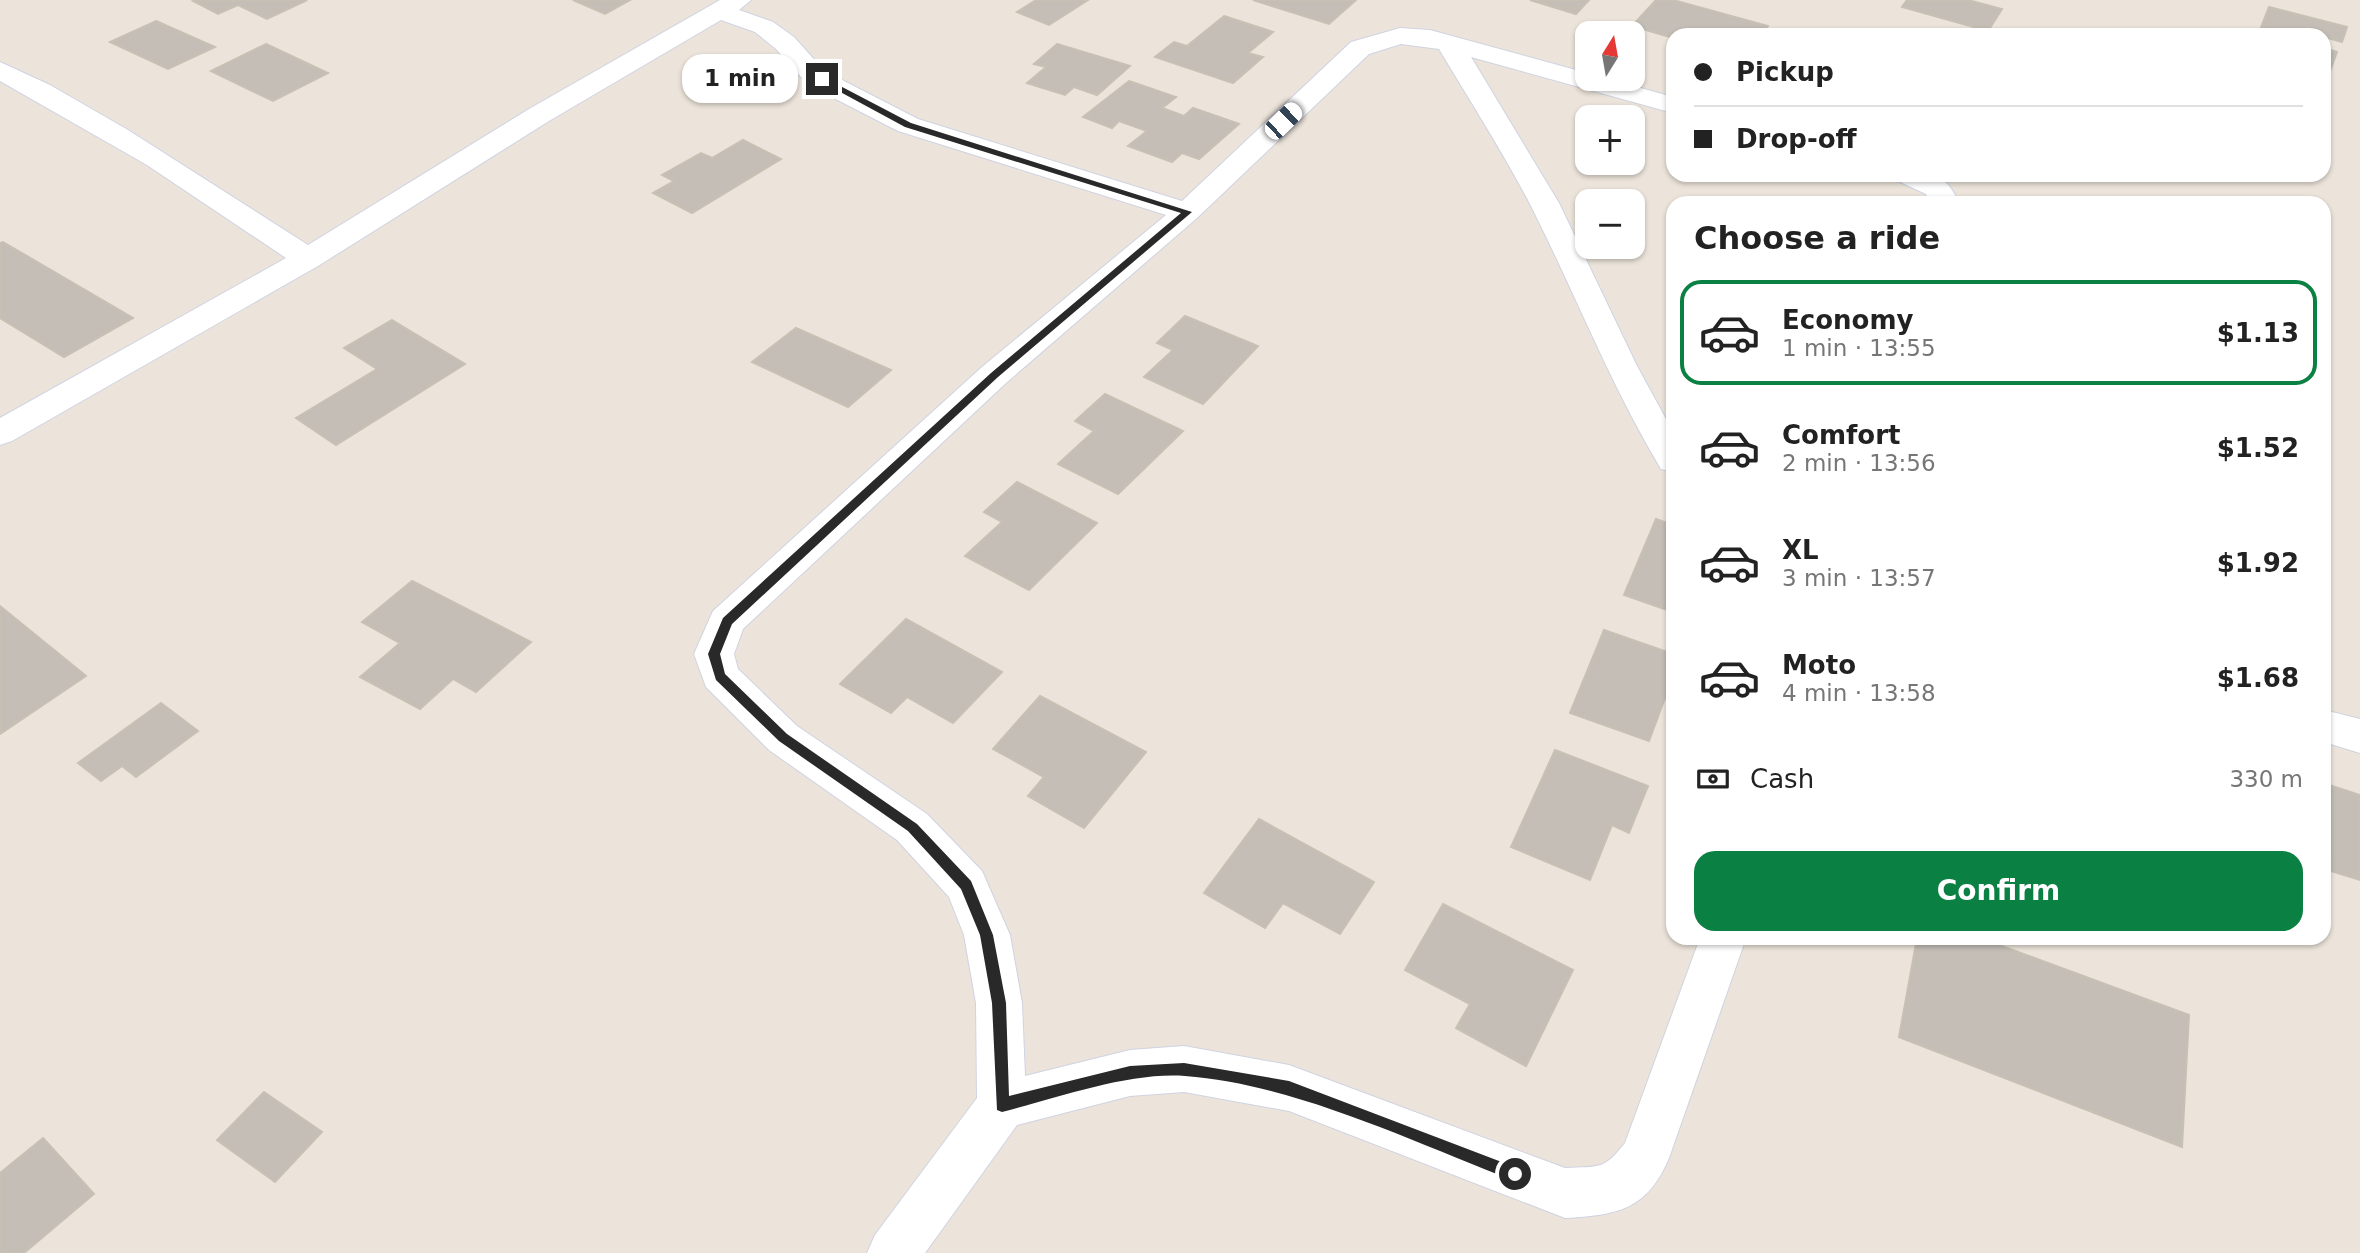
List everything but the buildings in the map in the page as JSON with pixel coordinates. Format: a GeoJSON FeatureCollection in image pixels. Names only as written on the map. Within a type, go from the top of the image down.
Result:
{"type":"FeatureCollection","features":[{"type":"Feature","properties":{"kind":"street"},"geometry":{"type":"LineString","coordinates":[[0,433],[307,259],[539,115],[728,5],[785,43],[810,71],[826,82],[908,125],[1187,212]]}},
{"type":"Feature","properties":{"kind":"street"},"geometry":{"type":"LineString","coordinates":[[893,1253],[1002,1105],[999,1003],[987,935],[966,885],[912,827],[783,738],[720,676],[714,654],[727,621],[995,375],[1187,212],[1360,48],[1400,36],[1430,38],[1666,103]]}},
{"type":"Feature","properties":{"kind":"street"},"geometry":{"type":"LineString","coordinates":[[1449,43],[1544,204],[1605,332],[1666,450]]}},
{"type":"Feature","properties":{"kind":"street"},"geometry":{"type":"LineString","coordinates":[[0,70],[55,98],[202,186],[307,259]]}},
{"type":"Feature","properties":{"kind":"street"},"geometry":{"type":"LineString","coordinates":[[1923,182],[1938,189],[1941,196]]}},
{"type":"Feature","properties":{"kind":"street"},"geometry":{"type":"LineString","coordinates":[[2331,728],[2360,736]]}},
{"type":"Feature","properties":{"kind":"street"},"geometry":{"type":"LineString","coordinates":[[1002,1105],[1130,1073],[1184,1069],[1289,1088],[1565,1193],[1601,1191],[1627,1181],[1644,1158],[1720,945]]}},
{"type":"Feature","properties":{"kind":"route"},"geometry":{"type":"LineString","coordinates":[[822,79],[908,125],[1187,212],[995,375],[727,621],[714,654],[720,676],[783,738],[912,827],[966,885],[987,935],[999,1003],[1002,1105],[1130,1073],[1184,1069],[1289,1088],[1515,1174]]}}]}
